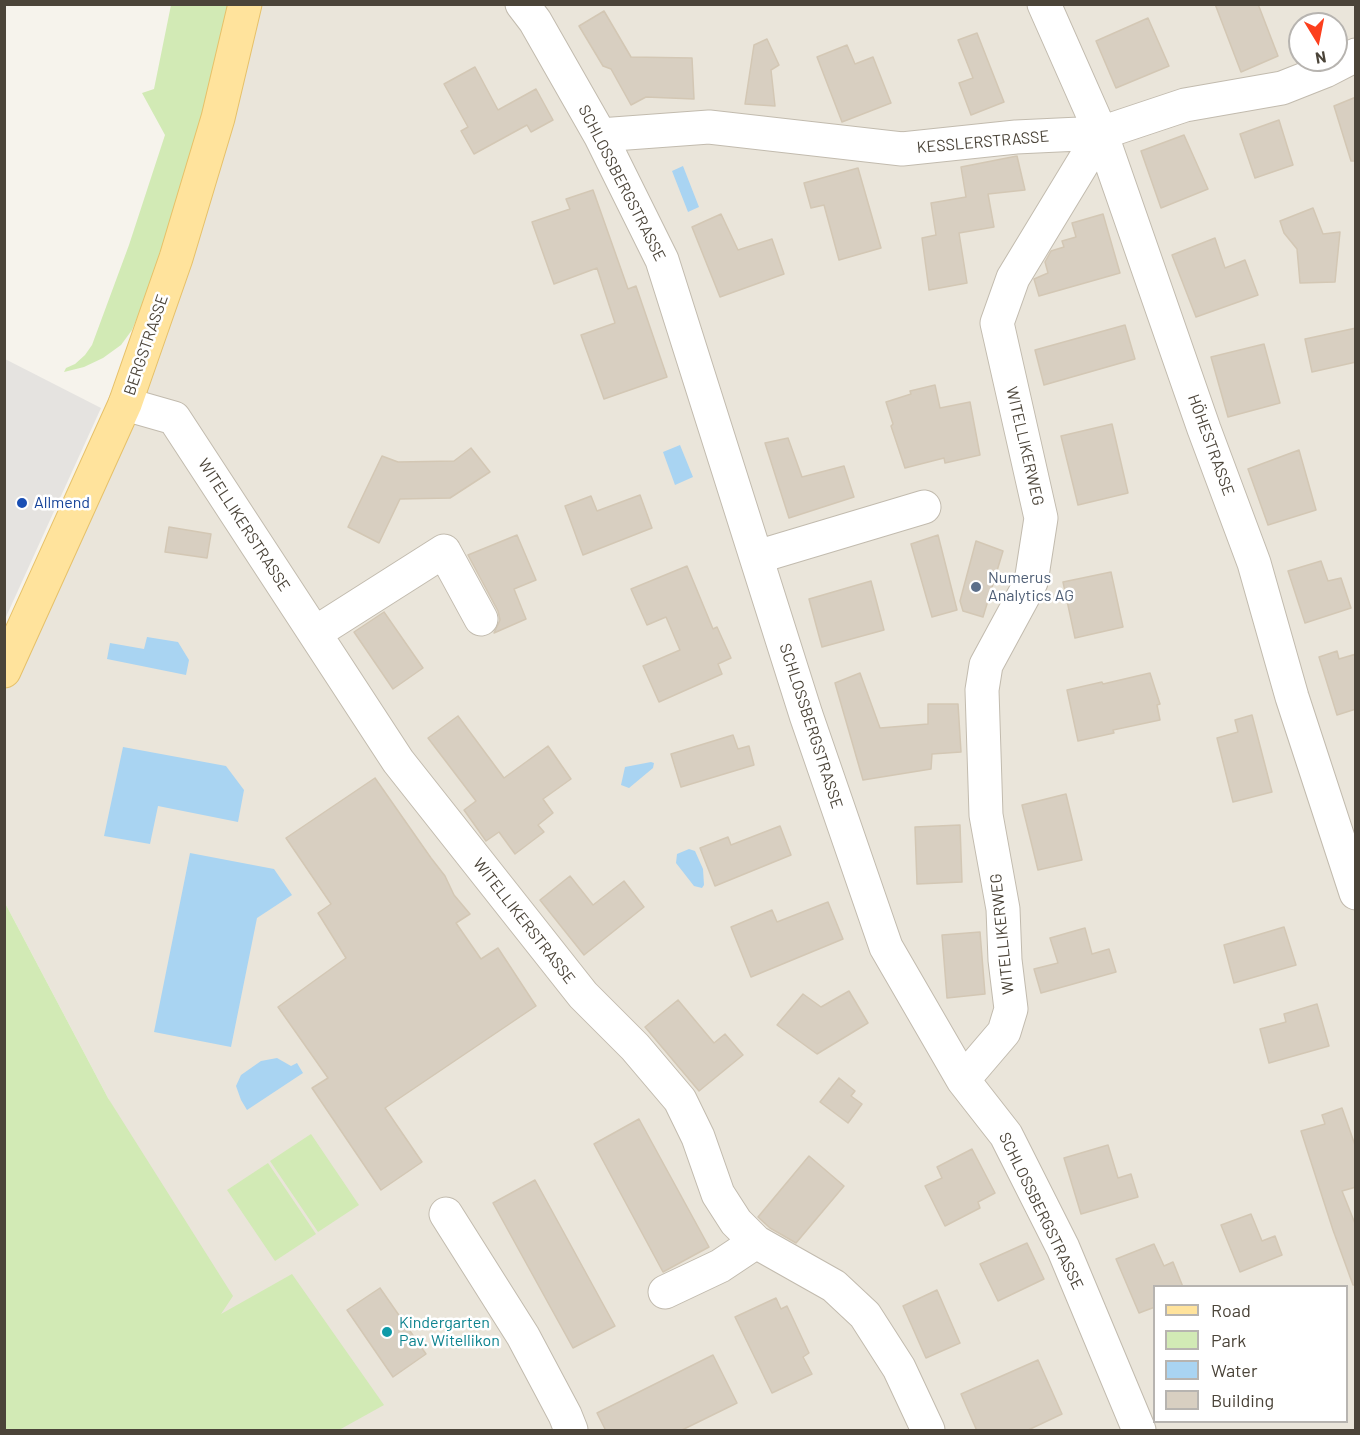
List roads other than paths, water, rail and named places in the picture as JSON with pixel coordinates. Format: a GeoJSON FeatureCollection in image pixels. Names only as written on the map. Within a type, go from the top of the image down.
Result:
{"type":"FeatureCollection","features":[{"type":"Feature","properties":{"kind":"main road","name":"BERGSTRASSE"},"geometry":{"type":"LineString","coordinates":[[4,671],[125,404],[176,258],[218,118],[245,4]]}},
{"type":"Feature","properties":{"kind":"street","name":"SCHLOSSBERGSTRASSE"},"geometry":{"type":"LineString","coordinates":[[522,4],[535,21],[600,135],[663,260],[806,715],[886,947],[963,1080],[1006,1135],[1063,1248],[1138,1431]]}},
{"type":"Feature","properties":{"kind":"street","name":"HÖHESTRASSE"},"geometry":{"type":"LineString","coordinates":[[1044,4],[1101,133],[1204,429],[1254,563],[1292,697],[1356,893]]}},
{"type":"Feature","properties":{"kind":"street","name":"KESSLERSTRASSE"},"geometry":{"type":"LineString","coordinates":[[600,135],[709,127],[902,149],[1016,137],[1101,133],[1185,105],[1282,88],[1326,71],[1356,55]]}},
{"type":"Feature","properties":{"kind":"street","name":"WITELLIKERWEG"},"geometry":{"type":"LineString","coordinates":[[963,1080],[1004,1032],[1011,1009],[1005,960],[1003,909],[986,815],[982,690],[986,665],[1031,582],[1041,518],[997,323],[1013,278],[1101,133]]}},
{"type":"Feature","properties":{"kind":"street","name":"WITELLIKERSTRASSE"},"geometry":{"type":"LineString","coordinates":[[125,404],[174,418],[398,761],[583,996],[635,1047],[680,1100],[698,1137],[718,1194],[736,1222],[756,1242],[834,1286],[865,1315],[899,1368],[928,1431]]}},
{"type":"Feature","properties":{"kind":"street"},"geometry":{"type":"LineString","coordinates":[[757,557],[924,507]]}},
{"type":"Feature","properties":{"kind":"street"},"geometry":{"type":"LineString","coordinates":[[315,633],[444,551],[481,619]]}},
{"type":"Feature","properties":{"kind":"street"},"geometry":{"type":"LineString","coordinates":[[446,1214],[523,1336],[565,1415],[571,1431]]}},
{"type":"Feature","properties":{"kind":"street"},"geometry":{"type":"LineString","coordinates":[[665,1292],[720,1266],[756,1242]]}},
{"type":"Feature","properties":{"kind":"water"},"geometry":{"type":"Polygon","coordinates":[[[683,166],[699,207],[688,212],[672,171],[683,166]]]}},
{"type":"Feature","properties":{"kind":"water"},"geometry":{"type":"Polygon","coordinates":[[[680,445],[693,477],[675,485],[663,452],[680,445]]]}},
{"type":"Feature","properties":{"kind":"water"},"geometry":{"type":"Polygon","coordinates":[[[147,637],[178,642],[189,660],[186,675],[107,659],[110,643],[144,649],[147,637]]]}},
{"type":"Feature","properties":{"kind":"water"},"geometry":{"type":"Polygon","coordinates":[[[123,747],[226,766],[244,790],[238,822],[158,806],[150,844],[104,836],[123,747]]]}},
{"type":"Feature","properties":{"kind":"water"},"geometry":{"type":"Polygon","coordinates":[[[654,763],[653,768],[629,788],[621,785],[625,767],[654,763]]]}},
{"type":"Feature","properties":{"kind":"water"},"geometry":{"type":"Polygon","coordinates":[[[689,849],[695,851],[703,869],[704,885],[702,888],[694,886],[676,863],[677,854],[689,849]]]}},
{"type":"Feature","properties":{"kind":"water"},"geometry":{"type":"Polygon","coordinates":[[[190,853],[274,869],[292,895],[257,918],[231,1047],[154,1032],[190,853]]]}},
{"type":"Feature","properties":{"kind":"water"},"geometry":{"type":"Polygon","coordinates":[[[277,1058],[291,1066],[297,1063],[303,1073],[247,1110],[236,1086],[241,1075],[261,1061],[277,1058]]]}},
{"type":"Feature","properties":{"kind":"place","name":"Allmend"},"geometry":{"type":"Point","coordinates":[22,503]}},
{"type":"Feature","properties":{"kind":"place","name":"Numerus Analytics AG"},"geometry":{"type":"Point","coordinates":[976,587]}},
{"type":"Feature","properties":{"kind":"place","name":"Kindergarten Pav. Witellikon"},"geometry":{"type":"Point","coordinates":[387,1332]}}]}
